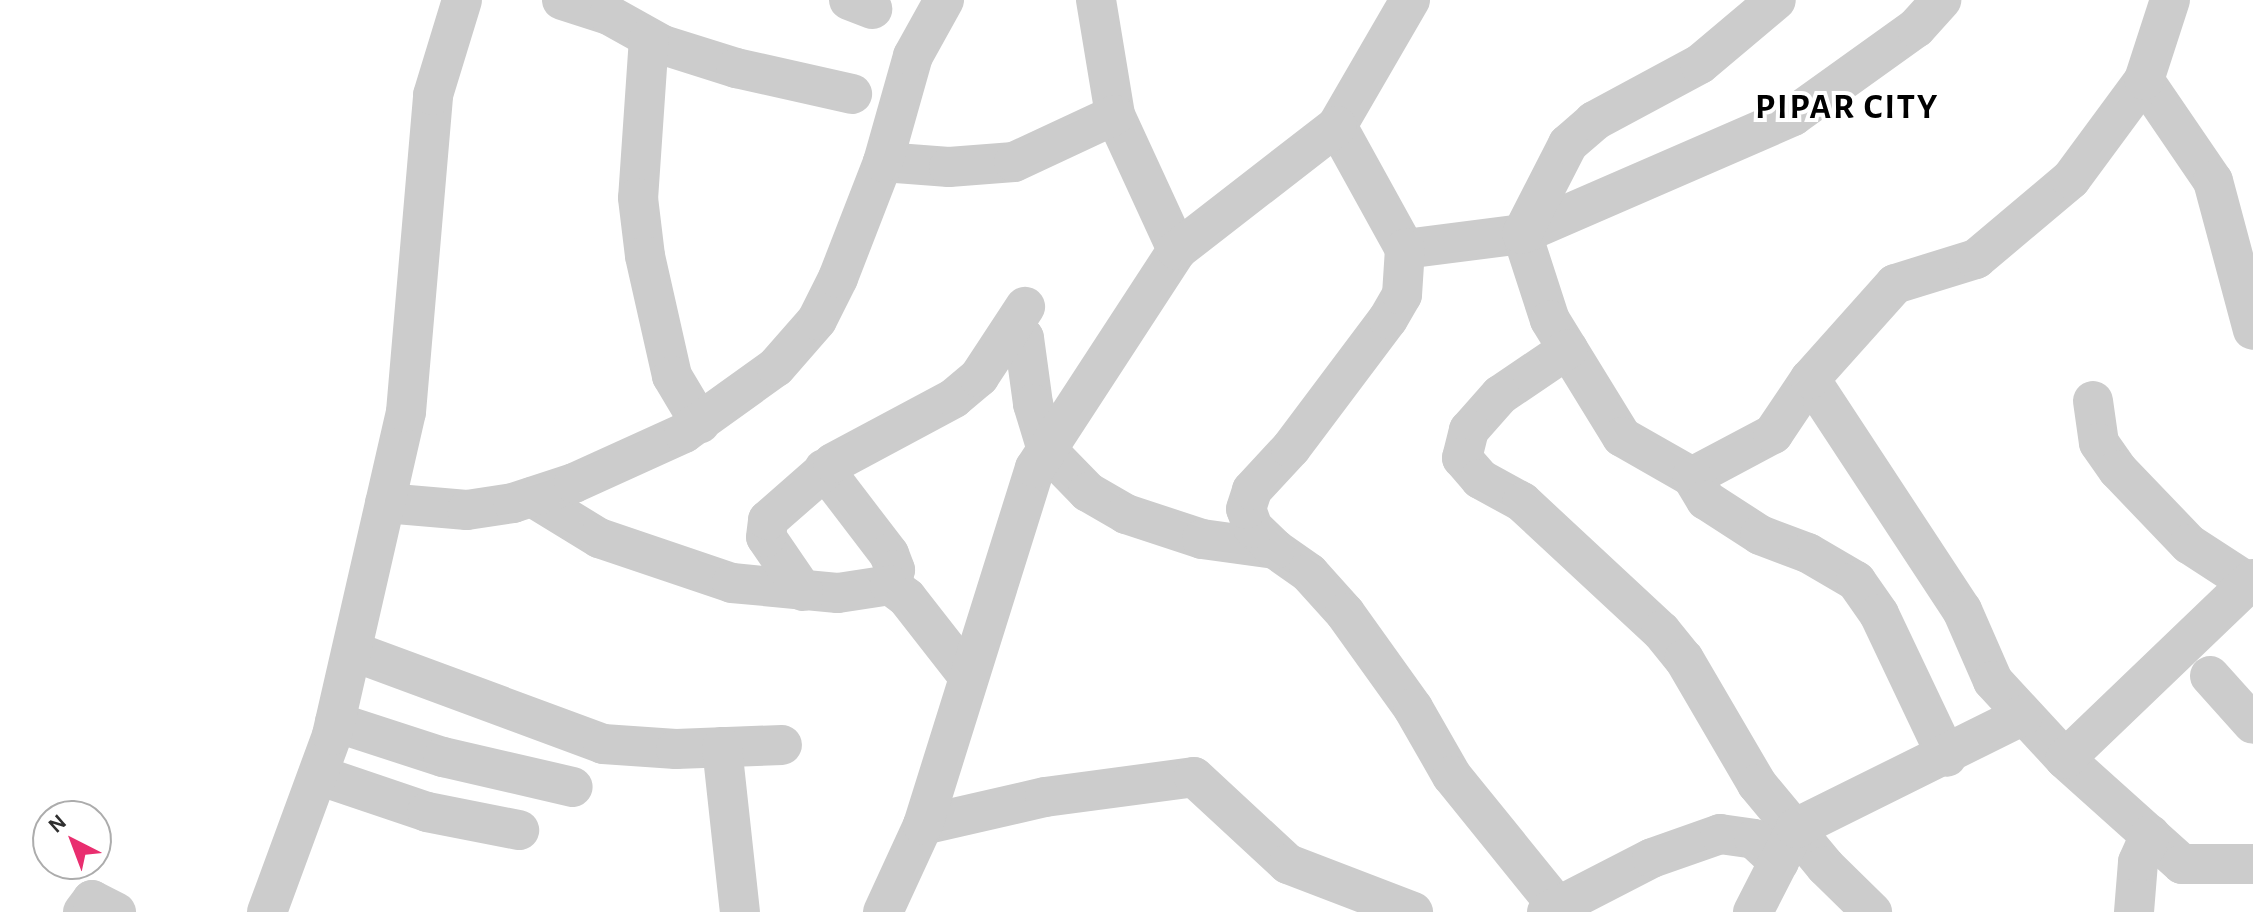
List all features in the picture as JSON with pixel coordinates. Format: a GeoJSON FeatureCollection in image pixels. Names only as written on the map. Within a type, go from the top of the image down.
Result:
{"type":"FeatureCollection","features":[{"type":"Feature","properties":{"kind":"street"},"geometry":{"type":"LineString","coordinates":[[267,912],[335,722],[406,412],[433,95],[462,0]]}},
{"type":"Feature","properties":{"kind":"street"},"geometry":{"type":"LineString","coordinates":[[562,0],[609,15],[649,38],[736,68],[852,94]]}},
{"type":"Feature","properties":{"kind":"street"},"geometry":{"type":"LineString","coordinates":[[385,503],[467,510],[532,497],[574,483],[700,423],[753,388],[817,320],[883,162],[913,56],[944,0]]}},
{"type":"Feature","properties":{"kind":"street"},"geometry":{"type":"LineString","coordinates":[[1096,0],[1115,115],[1177,250]]}},
{"type":"Feature","properties":{"kind":"street"},"geometry":{"type":"LineString","coordinates":[[883,912],[923,825],[1035,468],[1177,250],[1337,126],[1410,0]]}},
{"type":"Feature","properties":{"kind":"street"},"geometry":{"type":"LineString","coordinates":[[1776,0],[1700,64],[1594,121],[1568,144],[1522,234],[1550,320],[1622,437],[1692,477],[1706,500],[1760,535],[1808,553],[1856,581],[1879,614],[1947,757]]}},
{"type":"Feature","properties":{"kind":"street"},"geometry":{"type":"LineString","coordinates":[[1405,249],[1522,234],[1793,116],[1916,28],[1941,0]]}},
{"type":"Feature","properties":{"kind":"street"},"geometry":{"type":"LineString","coordinates":[[1692,477],[1773,434],[1810,379],[1895,284],[1976,259],[2071,179],[2144,80],[2170,0]]}},
{"type":"Feature","properties":{"kind":"street"},"geometry":{"type":"LineString","coordinates":[[649,38],[638,198],[647,270],[672,376],[700,423]]}},
{"type":"Feature","properties":{"kind":"street"},"geometry":{"type":"LineString","coordinates":[[2144,80],[2213,181],[2253,330]]}},
{"type":"Feature","properties":{"kind":"street"},"geometry":{"type":"LineString","coordinates":[[883,162],[949,167],[1014,162],[1115,115]]}},
{"type":"Feature","properties":{"kind":"street"},"geometry":{"type":"LineString","coordinates":[[1337,126],[1405,249],[1402,295],[1388,319],[1291,448],[1252,490],[1246,509],[1253,528],[1275,549],[1309,573],[1345,613],[1413,708],[1452,776],[1556,910],[1652,858],[1720,834],[1787,845],[1825,866],[1872,912]]}},
{"type":"Feature","properties":{"kind":"street"},"geometry":{"type":"LineString","coordinates":[[803,591],[766,537],[765,525],[824,469],[954,398],[979,377],[1020,317],[1033,404],[1047,450],[1088,492],[1126,514],[1202,539],[1275,549]]}},
{"type":"Feature","properties":{"kind":"street"},"geometry":{"type":"LineString","coordinates":[[1568,349],[1500,395],[1469,430],[1460,450],[1462,458],[1480,479],[1522,502],[1661,631],[1684,659],[1757,784],[1787,845]]}},
{"type":"Feature","properties":{"kind":"street"},"geometry":{"type":"LineString","coordinates":[[1810,379],[1962,610],[1993,681],[2024,715],[2065,759],[2182,864],[2253,864]]}},
{"type":"Feature","properties":{"kind":"street"},"geometry":{"type":"LineString","coordinates":[[2065,759],[2251,581],[2189,544],[2128,482],[2099,443],[2093,401]]}},
{"type":"Feature","properties":{"kind":"street"},"geometry":{"type":"LineString","coordinates":[[824,469],[885,547],[895,570],[890,585]]}},
{"type":"Feature","properties":{"kind":"street"},"geometry":{"type":"LineString","coordinates":[[532,497],[599,538],[658,562],[732,583],[838,593],[890,585],[907,598],[968,676]]}},
{"type":"Feature","properties":{"kind":"street"},"geometry":{"type":"LineString","coordinates":[[352,651],[603,744],[782,745]]}},
{"type":"Feature","properties":{"kind":"street"},"geometry":{"type":"LineString","coordinates":[[2210,676],[2253,724]]}},
{"type":"Feature","properties":{"kind":"street"},"geometry":{"type":"LineString","coordinates":[[1753,912],[1787,845],[2024,715]]}},
{"type":"Feature","properties":{"kind":"street"},"geometry":{"type":"LineString","coordinates":[[335,722],[443,757],[573,787]]}},
{"type":"Feature","properties":{"kind":"street"},"geometry":{"type":"LineString","coordinates":[[722,747],[740,912]]}},
{"type":"Feature","properties":{"kind":"street"},"geometry":{"type":"LineString","coordinates":[[318,775],[427,812],[519,830]]}},
{"type":"Feature","properties":{"kind":"street"},"geometry":{"type":"LineString","coordinates":[[923,825],[1045,797],[1194,777],[1288,864],[1413,912]]}},
{"type":"Feature","properties":{"kind":"street"},"geometry":{"type":"LineString","coordinates":[[2134,912],[2138,862],[2150,835]]}},
{"type":"Feature","properties":{"kind":"street"},"geometry":{"type":"LineString","coordinates":[[83,912],[92,900],[116,912]]}},
{"type":"Feature","properties":{"kind":"district","name":"PIPAR CITY"},"geometry":{"type":"Point","coordinates":[1847,108]}}]}
